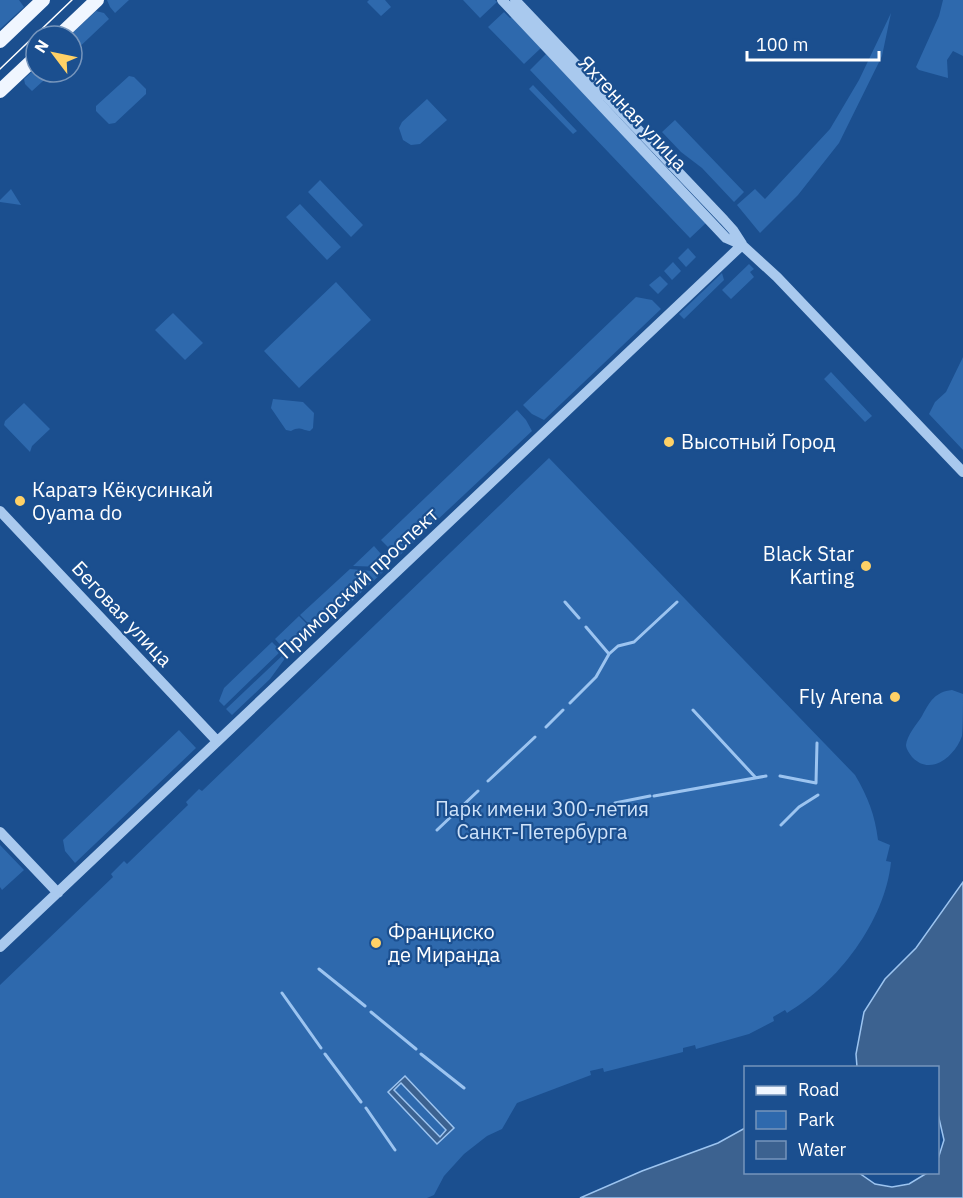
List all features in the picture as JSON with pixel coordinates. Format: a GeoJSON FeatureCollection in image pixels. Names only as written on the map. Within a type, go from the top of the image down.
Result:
{"type":"FeatureCollection","features":[{"type":"Feature","properties":{"kind":"main road"},"geometry":{"type":"LineString","coordinates":[[0,41],[44,0]]}},
{"type":"Feature","properties":{"kind":"main road"},"geometry":{"type":"LineString","coordinates":[[71,24],[97,0]]}},
{"type":"Feature","properties":{"kind":"main road"},"geometry":{"type":"LineString","coordinates":[[0,91],[24,68]]}},
{"type":"Feature","properties":{"kind":"street","name":"Яхтенная улица"},"geometry":{"type":"LineString","coordinates":[[502,0],[726,238],[742,245],[777,277],[963,472]]}},
{"type":"Feature","properties":{"kind":"street","name":"Яхтенная улица"},"geometry":{"type":"LineString","coordinates":[[515,0],[734,230],[742,245]]}},
{"type":"Feature","properties":{"kind":"street","name":"Приморский проспект"},"geometry":{"type":"LineString","coordinates":[[0,947],[742,245]]}},
{"type":"Feature","properties":{"kind":"street","name":"Беговая улица"},"geometry":{"type":"LineString","coordinates":[[0,511],[217,741]]}},
{"type":"Feature","properties":{"kind":"street"},"geometry":{"type":"LineString","coordinates":[[0,832],[58,892]]}},
{"type":"Feature","properties":{"kind":"green space"},"geometry":{"type":"Polygon","coordinates":[[[0,0],[19,0],[24,7],[0,29],[0,0]]]}},
{"type":"Feature","properties":{"kind":"green space"},"geometry":{"type":"Polygon","coordinates":[[[107,0],[129,0],[115,13],[107,0]]]}},
{"type":"Feature","properties":{"kind":"green space"},"geometry":{"type":"Polygon","coordinates":[[[385,0],[391,7],[381,16],[367,2],[385,0]]]}},
{"type":"Feature","properties":{"kind":"green space"},"geometry":{"type":"Polygon","coordinates":[[[463,0],[495,0],[497,2],[480,18],[463,0]]]}},
{"type":"Feature","properties":{"kind":"green space"},"geometry":{"type":"Polygon","coordinates":[[[943,0],[963,0],[963,56],[953,51],[947,60],[948,78],[919,70],[916,67],[939,16],[943,0]]]}},
{"type":"Feature","properties":{"kind":"green space"},"geometry":{"type":"Polygon","coordinates":[[[96,11],[104,13],[109,19],[84,43],[84,24],[82,24],[96,11]]]}},
{"type":"Feature","properties":{"kind":"green space"},"geometry":{"type":"Polygon","coordinates":[[[504,12],[510,18],[512,17],[541,48],[524,64],[488,27],[504,12]]]}},
{"type":"Feature","properties":{"kind":"green space"},"geometry":{"type":"Polygon","coordinates":[[[891,13],[882,56],[839,143],[798,195],[760,233],[737,205],[755,189],[765,199],[830,129],[859,80],[891,13]]]}},
{"type":"Feature","properties":{"kind":"green space"},"geometry":{"type":"Polygon","coordinates":[[[546,54],[706,223],[690,238],[530,70],[546,54]]]}},
{"type":"Feature","properties":{"kind":"green space"},"geometry":{"type":"Polygon","coordinates":[[[129,76],[134,77],[146,89],[146,94],[115,123],[109,124],[96,111],[96,106],[129,76]]]}},
{"type":"Feature","properties":{"kind":"green space"},"geometry":{"type":"Polygon","coordinates":[[[25,84],[40,84],[32,91],[25,84]]]}},
{"type":"Feature","properties":{"kind":"green space"},"geometry":{"type":"Polygon","coordinates":[[[533,85],[577,131],[573,134],[529,89],[533,85]]]}},
{"type":"Feature","properties":{"kind":"green space"},"geometry":{"type":"Polygon","coordinates":[[[427,99],[447,120],[420,144],[411,145],[403,140],[399,128],[402,122],[427,99]]]}},
{"type":"Feature","properties":{"kind":"green space"},"geometry":{"type":"Polygon","coordinates":[[[675,120],[744,192],[734,202],[702,168],[681,152],[662,132],[675,120]]]}},
{"type":"Feature","properties":{"kind":"green space"},"geometry":{"type":"Polygon","coordinates":[[[320,180],[363,225],[351,237],[308,192],[320,180]]]}},
{"type":"Feature","properties":{"kind":"green space"},"geometry":{"type":"Polygon","coordinates":[[[11,189],[21,205],[0,202],[11,189]]]}},
{"type":"Feature","properties":{"kind":"green space"},"geometry":{"type":"Polygon","coordinates":[[[300,204],[341,247],[327,260],[286,217],[300,204]]]}},
{"type":"Feature","properties":{"kind":"green space"},"geometry":{"type":"Polygon","coordinates":[[[688,248],[696,257],[686,267],[678,258],[688,248]]]}},
{"type":"Feature","properties":{"kind":"green space"},"geometry":{"type":"Polygon","coordinates":[[[673,262],[681,271],[672,280],[664,271],[673,262]]]}},
{"type":"Feature","properties":{"kind":"green space"},"geometry":{"type":"Polygon","coordinates":[[[749,264],[754,269],[750,272],[754,277],[731,299],[722,290],[749,264]]]}},
{"type":"Feature","properties":{"kind":"green space"},"geometry":{"type":"Polygon","coordinates":[[[722,273],[724,280],[684,319],[679,314],[722,273]]]}},
{"type":"Feature","properties":{"kind":"green space"},"geometry":{"type":"Polygon","coordinates":[[[660,276],[668,284],[658,294],[649,285],[660,276]]]}},
{"type":"Feature","properties":{"kind":"green space"},"geometry":{"type":"Polygon","coordinates":[[[336,282],[371,320],[299,388],[264,351],[336,282]]]}},
{"type":"Feature","properties":{"kind":"green space"},"geometry":{"type":"Polygon","coordinates":[[[636,297],[652,300],[661,309],[544,420],[532,414],[523,405],[636,297]]]}},
{"type":"Feature","properties":{"kind":"green space"},"geometry":{"type":"Polygon","coordinates":[[[173,313],[203,343],[185,360],[155,330],[173,313]]]}},
{"type":"Feature","properties":{"kind":"green space"},"geometry":{"type":"Polygon","coordinates":[[[963,357],[963,450],[929,414],[935,402],[946,392],[963,357]]]}},
{"type":"Feature","properties":{"kind":"green space"},"geometry":{"type":"Polygon","coordinates":[[[831,372],[872,416],[865,422],[824,379],[831,372]]]}},
{"type":"Feature","properties":{"kind":"green space"},"geometry":{"type":"Polygon","coordinates":[[[273,399],[303,402],[314,413],[313,428],[310,431],[286,430],[271,408],[273,399]]]}},
{"type":"Feature","properties":{"kind":"green space"},"geometry":{"type":"Polygon","coordinates":[[[24,403],[50,429],[32,446],[30,452],[4,425],[5,421],[24,403]]]}},
{"type":"Feature","properties":{"kind":"green space"},"geometry":{"type":"Polygon","coordinates":[[[517,410],[532,431],[400,555],[392,551],[381,540],[517,410]]]}},
{"type":"Feature","properties":{"kind":"green space","name":"Парк имени 300-летия Санкт-Петербурга"},"geometry":{"type":"Polygon","coordinates":[[[549,458],[855,775],[870,806],[878,840],[890,845],[886,861],[891,862],[887,884],[879,906],[856,948],[841,968],[806,1000],[787,1013],[785,1010],[773,1017],[774,1021],[749,1034],[696,1049],[695,1045],[683,1048],[683,1052],[604,1072],[603,1068],[590,1071],[591,1075],[517,1103],[502,1129],[487,1136],[464,1154],[444,1176],[434,1195],[427,1198],[0,1198],[0,985],[113,877],[111,874],[124,861],[127,864],[188,805],[186,802],[199,789],[202,791],[549,458]]]}},
{"type":"Feature","properties":{"kind":"green space"},"geometry":{"type":"Polygon","coordinates":[[[374,546],[388,562],[383,567],[353,566],[374,546]]]}},
{"type":"Feature","properties":{"kind":"green space"},"geometry":{"type":"Polygon","coordinates":[[[350,569],[383,572],[337,615],[315,630],[300,615],[350,569]]]}},
{"type":"Feature","properties":{"kind":"green space"},"geometry":{"type":"Polygon","coordinates":[[[299,616],[310,627],[291,640],[293,643],[285,650],[275,639],[299,616]]]}},
{"type":"Feature","properties":{"kind":"green space"},"geometry":{"type":"Polygon","coordinates":[[[272,642],[281,651],[224,706],[219,701],[224,688],[272,642]]]}},
{"type":"Feature","properties":{"kind":"green space"},"geometry":{"type":"Polygon","coordinates":[[[284,654],[286,657],[270,679],[232,715],[226,709],[284,654]]]}},
{"type":"Feature","properties":{"kind":"green space"},"geometry":{"type":"Polygon","coordinates":[[[952,690],[963,694],[962,736],[959,743],[942,762],[927,765],[919,763],[907,748],[908,737],[934,698],[952,690]]]}},
{"type":"Feature","properties":{"kind":"green space"},"geometry":{"type":"Polygon","coordinates":[[[179,730],[196,748],[75,863],[65,851],[63,840],[179,730]]]}},
{"type":"Feature","properties":{"kind":"green space"},"geometry":{"type":"Polygon","coordinates":[[[0,845],[24,870],[2,890],[0,887],[0,845]]]}},
{"type":"Feature","properties":{"kind":"water"},"geometry":{"type":"Polygon","coordinates":[[[963,882],[963,1198],[580,1198],[642,1171],[718,1143],[744,1129],[744,1174],[860,1174],[875,1184],[892,1187],[909,1184],[925,1174],[939,1174],[939,1156],[944,1140],[939,1118],[939,1066],[857,1066],[856,1054],[864,1012],[885,979],[916,948],[963,882]]]}},
{"type":"Feature","properties":{"kind":"water"},"geometry":{"type":"Polygon","coordinates":[[[405,1076],[454,1128],[437,1144],[388,1092],[405,1076]],[[401,1083],[394,1090],[440,1137],[446,1130],[401,1083]]]}},
{"type":"Feature","properties":{"kind":"waterway"},"geometry":{"type":"LineString","coordinates":[[565,602],[579,618]]}},
{"type":"Feature","properties":{"kind":"waterway"},"geometry":{"type":"LineString","coordinates":[[570,703],[596,677],[609,654],[618,646],[634,642],[677,602]]}},
{"type":"Feature","properties":{"kind":"waterway"},"geometry":{"type":"LineString","coordinates":[[586,627],[609,654]]}},
{"type":"Feature","properties":{"kind":"waterway"},"geometry":{"type":"LineString","coordinates":[[546,727],[563,710]]}},
{"type":"Feature","properties":{"kind":"waterway"},"geometry":{"type":"LineString","coordinates":[[693,710],[756,778]]}},
{"type":"Feature","properties":{"kind":"waterway"},"geometry":{"type":"LineString","coordinates":[[488,781],[535,737]]}},
{"type":"Feature","properties":{"kind":"waterway"},"geometry":{"type":"LineString","coordinates":[[780,776],[816,783],[817,743]]}},
{"type":"Feature","properties":{"kind":"waterway"},"geometry":{"type":"LineString","coordinates":[[654,796],[766,776]]}},
{"type":"Feature","properties":{"kind":"waterway"},"geometry":{"type":"LineString","coordinates":[[437,830],[478,791]]}},
{"type":"Feature","properties":{"kind":"waterway"},"geometry":{"type":"LineString","coordinates":[[781,825],[799,807],[818,795]]}},
{"type":"Feature","properties":{"kind":"waterway"},"geometry":{"type":"LineString","coordinates":[[615,803],[650,796]]}},
{"type":"Feature","properties":{"kind":"waterway"},"geometry":{"type":"LineString","coordinates":[[319,969],[365,1006]]}},
{"type":"Feature","properties":{"kind":"waterway"},"geometry":{"type":"LineString","coordinates":[[282,993],[321,1048]]}},
{"type":"Feature","properties":{"kind":"waterway"},"geometry":{"type":"LineString","coordinates":[[371,1012],[416,1049]]}},
{"type":"Feature","properties":{"kind":"waterway"},"geometry":{"type":"LineString","coordinates":[[325,1054],[361,1102]]}},
{"type":"Feature","properties":{"kind":"waterway"},"geometry":{"type":"LineString","coordinates":[[421,1054],[464,1088]]}},
{"type":"Feature","properties":{"kind":"waterway"},"geometry":{"type":"LineString","coordinates":[[366,1108],[395,1150]]}},
{"type":"Feature","properties":{"kind":"tram line"},"geometry":{"type":"LineString","coordinates":[[0,69],[72,0]]}},
{"type":"Feature","properties":{"kind":"place","name":"Высотный Город"},"geometry":{"type":"Point","coordinates":[669,442]}},
{"type":"Feature","properties":{"kind":"place","name":"Каратэ Кёкусинкай Oyama do"},"geometry":{"type":"Point","coordinates":[20,501]}},
{"type":"Feature","properties":{"kind":"place","name":"Black Star Karting"},"geometry":{"type":"Point","coordinates":[866,566]}},
{"type":"Feature","properties":{"kind":"place","name":"Fly Arena"},"geometry":{"type":"Point","coordinates":[895,697]}},
{"type":"Feature","properties":{"kind":"place","name":"Франциско де Миранда"},"geometry":{"type":"Point","coordinates":[376,943]}}]}
